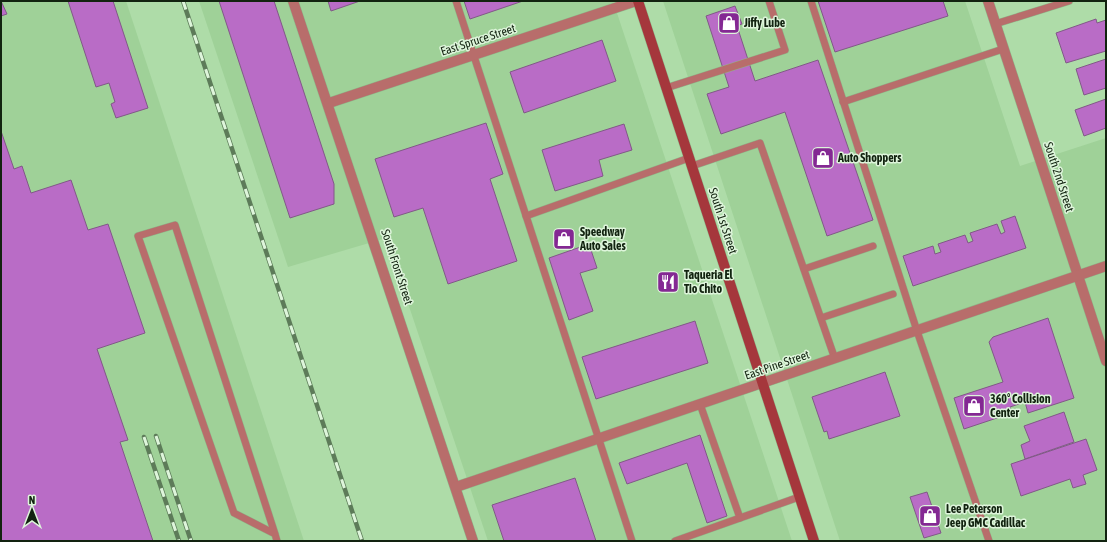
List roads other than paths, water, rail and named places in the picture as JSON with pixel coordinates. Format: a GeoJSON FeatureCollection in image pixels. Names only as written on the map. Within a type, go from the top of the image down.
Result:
{"type":"FeatureCollection","features":[{"type":"Feature","properties":{"kind":"main road","name":"South 1st Street"},"geometry":{"type":"LineString","coordinates":[[637,1],[814,541]]}},
{"type":"Feature","properties":{"kind":"street","name":"South Front Street"},"geometry":{"type":"LineString","coordinates":[[293,1],[329,103],[473,541]]}},
{"type":"Feature","properties":{"kind":"street","name":"East Spruce Street"},"geometry":{"type":"LineString","coordinates":[[329,103],[637,1]]}},
{"type":"Feature","properties":{"kind":"street","name":"South 2nd Street"},"geometry":{"type":"LineString","coordinates":[[988,1],[1106,361]]}},
{"type":"Feature","properties":{"kind":"street","name":"East Pine Street"},"geometry":{"type":"LineString","coordinates":[[456,487],[1106,266]]}},
{"type":"Feature","properties":{"kind":"lane"},"geometry":{"type":"LineString","coordinates":[[456,1],[632,541]]}},
{"type":"Feature","properties":{"kind":"lane"},"geometry":{"type":"LineString","coordinates":[[666,88],[785,50],[769,1]]}},
{"type":"Feature","properties":{"kind":"lane"},"geometry":{"type":"LineString","coordinates":[[810,1],[917,330],[989,541]]}},
{"type":"Feature","properties":{"kind":"lane"},"geometry":{"type":"LineString","coordinates":[[996,24],[1069,1]]}},
{"type":"Feature","properties":{"kind":"lane"},"geometry":{"type":"LineString","coordinates":[[843,102],[1004,49]]}},
{"type":"Feature","properties":{"kind":"lane"},"geometry":{"type":"LineString","coordinates":[[526,216],[690,162],[760,142],[835,359]]}},
{"type":"Feature","properties":{"kind":"lane"},"geometry":{"type":"LineString","coordinates":[[175,225],[276,538],[234,513],[138,236],[175,225]]}},
{"type":"Feature","properties":{"kind":"lane"},"geometry":{"type":"LineString","coordinates":[[804,269],[874,246]]}},
{"type":"Feature","properties":{"kind":"lane"},"geometry":{"type":"LineString","coordinates":[[821,318],[893,294]]}},
{"type":"Feature","properties":{"kind":"lane"},"geometry":{"type":"LineString","coordinates":[[700,404],[740,518]]}},
{"type":"Feature","properties":{"kind":"lane"},"geometry":{"type":"LineString","coordinates":[[675,541],[799,497]]}},
{"type":"Feature","properties":{"kind":"railway"},"geometry":{"type":"LineString","coordinates":[[183,1],[362,541]]}},
{"type":"Feature","properties":{"kind":"railway"},"geometry":{"type":"LineString","coordinates":[[156,436],[191,541]]}},
{"type":"Feature","properties":{"kind":"railway"},"geometry":{"type":"LineString","coordinates":[[144,437],[179,541]]}},
{"type":"Feature","properties":{"kind":"place","name":"Jiffy Lube"},"geometry":{"type":"Point","coordinates":[729,23]}},
{"type":"Feature","properties":{"kind":"place","name":"Auto Shoppers"},"geometry":{"type":"Point","coordinates":[823,158]}},
{"type":"Feature","properties":{"kind":"place","name":"Speedway Auto Sales"},"geometry":{"type":"Point","coordinates":[564,239]}},
{"type":"Feature","properties":{"kind":"place","name":"Taqueria El Tio Chito"},"geometry":{"type":"Point","coordinates":[668,282]}},
{"type":"Feature","properties":{"kind":"place","name":"360° Collision Center"},"geometry":{"type":"Point","coordinates":[974,406]}},
{"type":"Feature","properties":{"kind":"place","name":"Lee Peterson Jeep GMC Cadillac"},"geometry":{"type":"Point","coordinates":[930,516]}}]}
